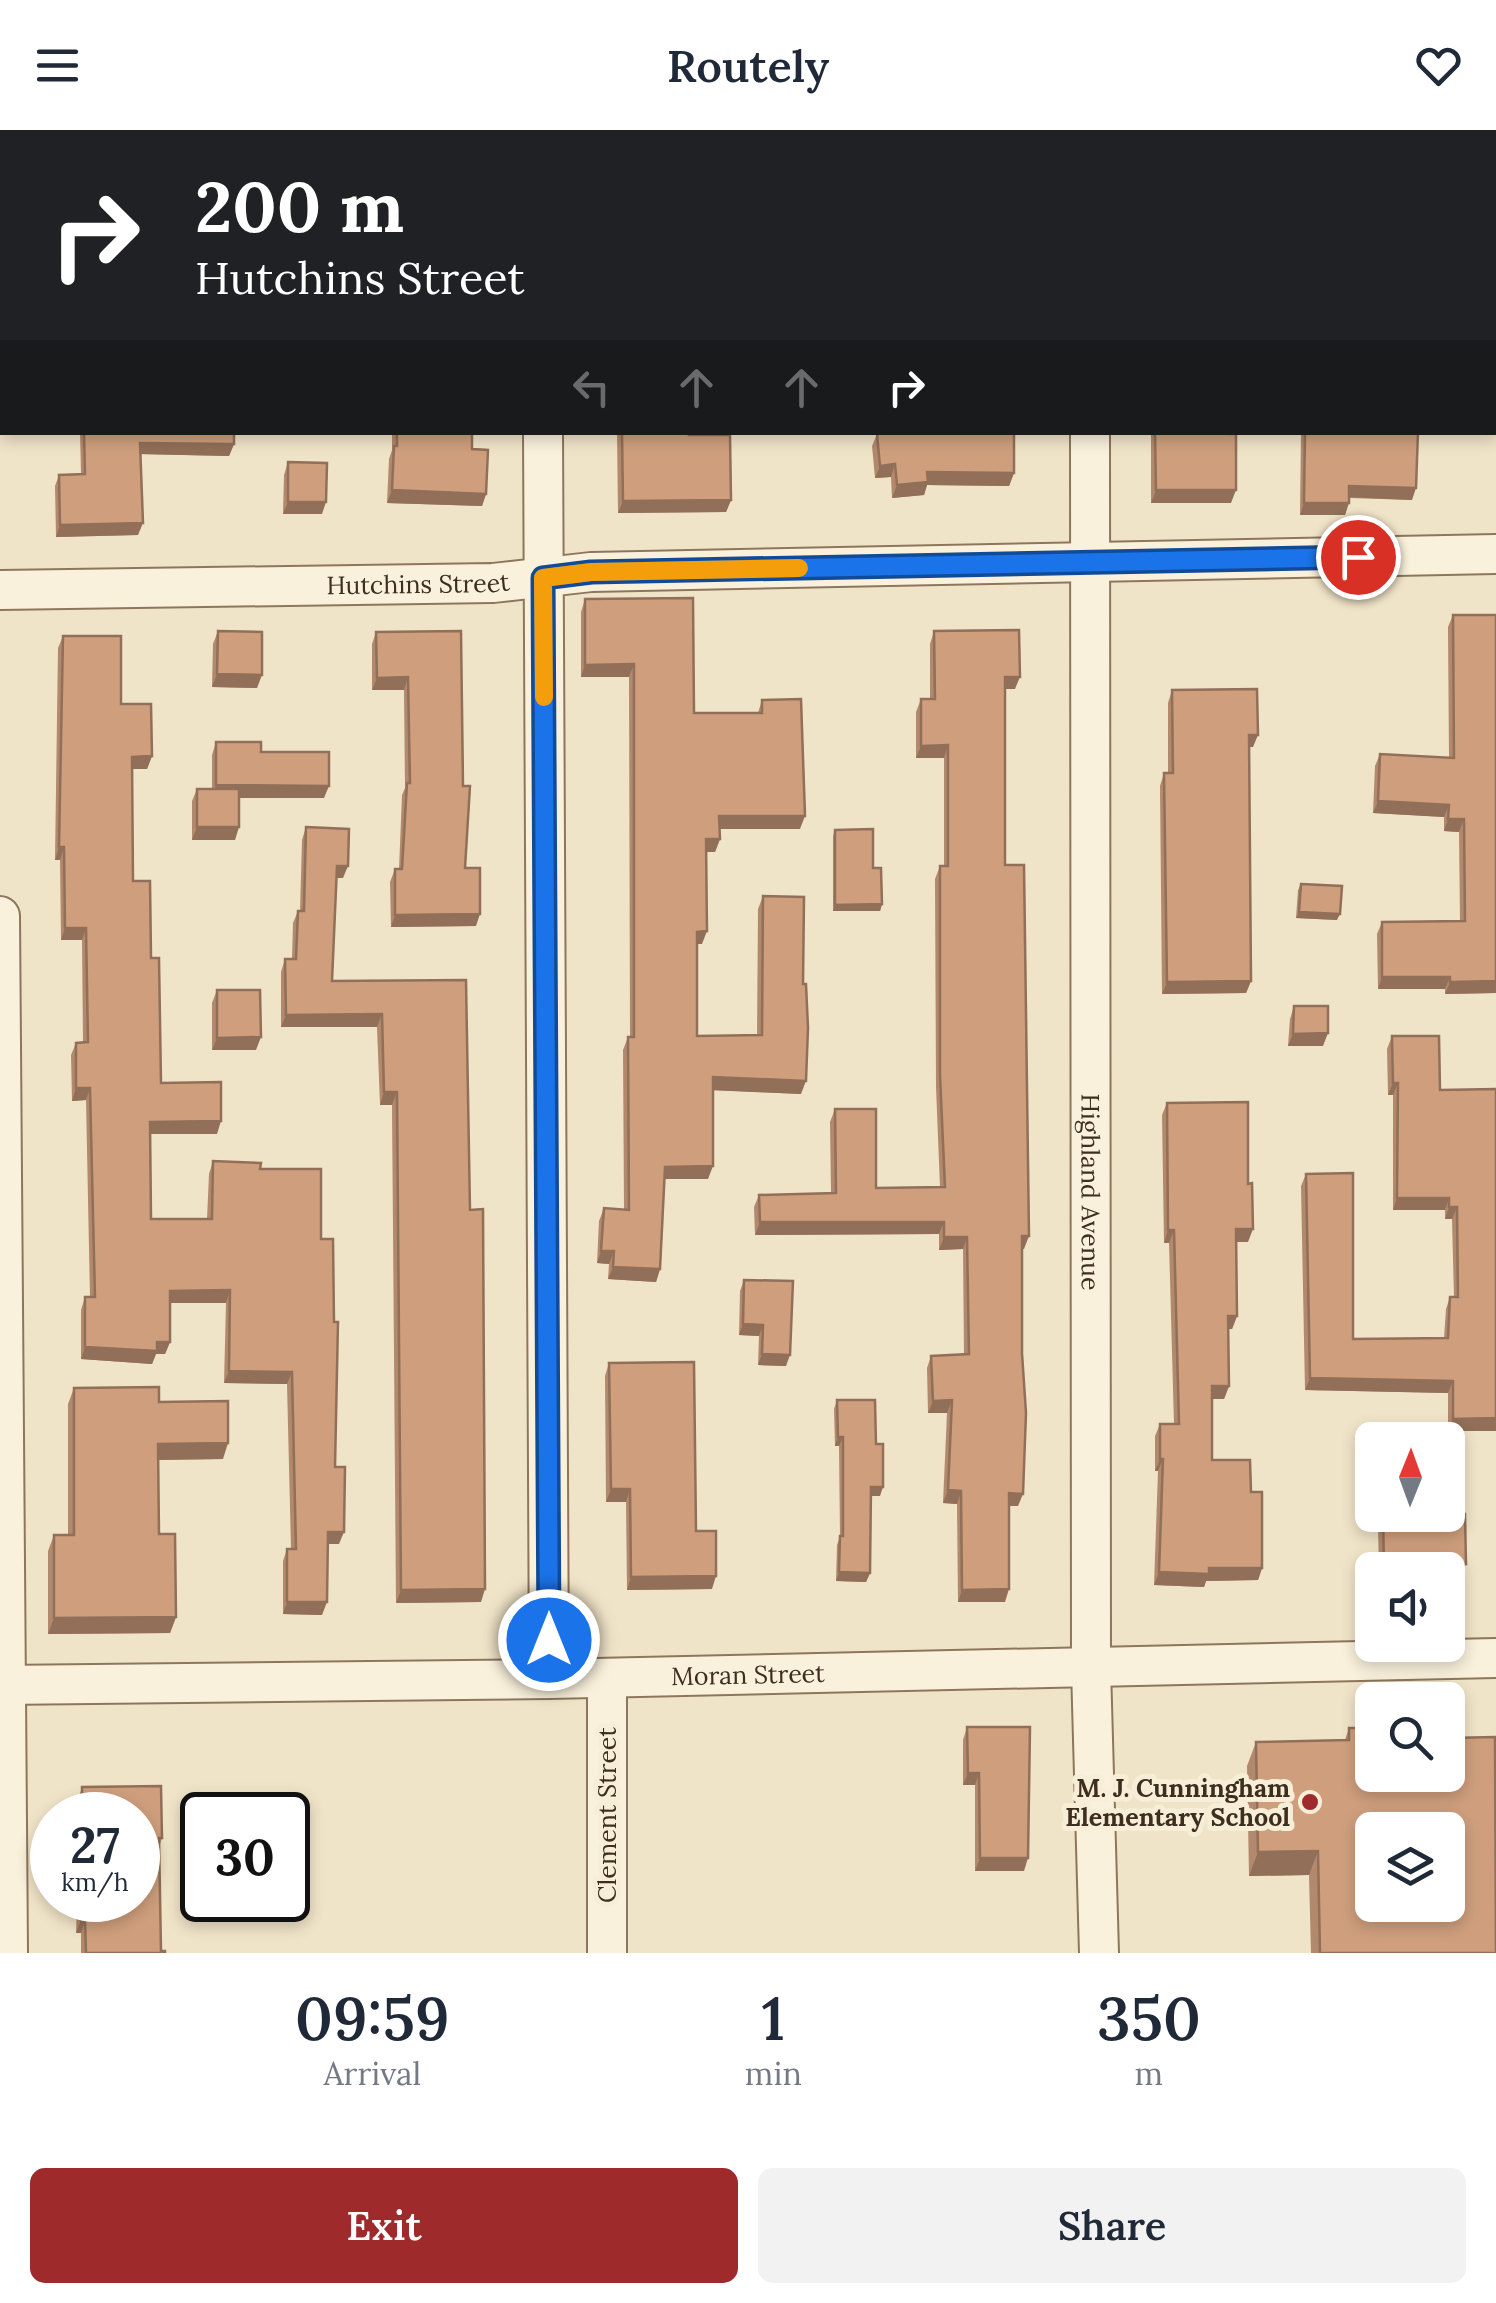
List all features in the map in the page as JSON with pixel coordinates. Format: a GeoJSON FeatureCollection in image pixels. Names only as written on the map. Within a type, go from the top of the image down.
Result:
{"type":"FeatureCollection","features":[{"type":"Feature","properties":{"kind":"street"},"geometry":{"type":"LineString","coordinates":[[543,435],[549,1679]]}},
{"type":"Feature","properties":{"kind":"street","name":"Highland Avenue"},"geometry":{"type":"LineString","coordinates":[[1090,435],[1091,1668],[1099,1953]]}},
{"type":"Feature","properties":{"kind":"street","name":"Hutchins Street"},"geometry":{"type":"LineString","coordinates":[[0,590],[493,583],[591,572],[1496,554]]}},
{"type":"Feature","properties":{"kind":"street"},"geometry":{"type":"LineString","coordinates":[[0,916],[2,1685],[8,1953]]}},
{"type":"Feature","properties":{"kind":"street","name":"Moran Street"},"geometry":{"type":"LineString","coordinates":[[2,1685],[607,1678],[1496,1658]]}},
{"type":"Feature","properties":{"kind":"street","name":"Clement Street"},"geometry":{"type":"LineString","coordinates":[[607,1678],[607,1953]]}},
{"type":"Feature","properties":{"kind":"building"},"geometry":{"type":"Polygon","coordinates":[[[84,435],[234,435],[234,444],[140,443],[143,523],[60,525],[59,475],[85,474],[84,435]]]}},
{"type":"Feature","properties":{"kind":"building"},"geometry":{"type":"Polygon","coordinates":[[[397,435],[472,435],[472,449],[488,450],[486,494],[392,490],[397,435]]]}},
{"type":"Feature","properties":{"kind":"building"},"geometry":{"type":"Polygon","coordinates":[[[622,435],[730,435],[731,500],[623,501],[622,435]]]}},
{"type":"Feature","properties":{"kind":"building"},"geometry":{"type":"Polygon","coordinates":[[[877,435],[1014,435],[1014,473],[927,472],[928,482],[897,485],[895,464],[880,466],[877,435]]]}},
{"type":"Feature","properties":{"kind":"building"},"geometry":{"type":"Polygon","coordinates":[[[1155,435],[1236,435],[1236,490],[1156,490],[1155,435]]]}},
{"type":"Feature","properties":{"kind":"building"},"geometry":{"type":"Polygon","coordinates":[[[1305,435],[1418,435],[1416,488],[1349,486],[1349,503],[1304,503],[1305,435]]]}},
{"type":"Feature","properties":{"kind":"building"},"geometry":{"type":"Polygon","coordinates":[[[288,462],[327,463],[326,502],[288,502],[288,462]]]}},
{"type":"Feature","properties":{"kind":"building"},"geometry":{"type":"Polygon","coordinates":[[[693,598],[694,713],[762,713],[762,700],[801,699],[805,816],[719,816],[720,839],[706,839],[707,931],[697,932],[697,1036],[762,1035],[763,896],[804,897],[806,1081],[713,1077],[713,1166],[665,1167],[660,1269],[613,1267],[614,1251],[601,1251],[604,1208],[629,1210],[628,1037],[634,1037],[634,664],[585,665],[585,599],[693,598]]]}},
{"type":"Feature","properties":{"kind":"building"},"geometry":{"type":"Polygon","coordinates":[[[1453,615],[1496,615],[1496,981],[1382,977],[1382,922],[1465,921],[1464,819],[1448,819],[1449,805],[1378,801],[1380,754],[1454,758],[1453,615]]]}},
{"type":"Feature","properties":{"kind":"building"},"geometry":{"type":"Polygon","coordinates":[[[1019,630],[1020,677],[1005,677],[1005,865],[1024,865],[1029,1236],[1022,1236],[1026,1413],[1023,1494],[1009,1493],[1009,1589],[962,1590],[961,1491],[948,1490],[952,1400],[933,1401],[931,1356],[969,1354],[967,1237],[944,1237],[944,1222],[760,1222],[759,1195],[836,1193],[835,1109],[876,1109],[876,1188],[945,1187],[940,1075],[940,866],[948,866],[948,745],[921,746],[921,699],[935,699],[934,631],[1019,630]]]}},
{"type":"Feature","properties":{"kind":"building"},"geometry":{"type":"Polygon","coordinates":[[[218,631],[262,632],[262,675],[217,674],[218,631]]]}},
{"type":"Feature","properties":{"kind":"building"},"geometry":{"type":"Polygon","coordinates":[[[461,631],[463,786],[470,786],[465,868],[480,868],[480,914],[395,915],[395,869],[402,869],[410,783],[408,677],[377,678],[376,632],[461,631]]]}},
{"type":"Feature","properties":{"kind":"building"},"geometry":{"type":"Polygon","coordinates":[[[63,636],[121,636],[121,704],[151,704],[152,756],[132,757],[133,881],[150,881],[151,958],[159,958],[161,1083],[221,1082],[221,1121],[150,1122],[151,1219],[212,1219],[213,1161],[261,1163],[260,1169],[321,1169],[321,1239],[333,1239],[334,1322],[338,1322],[335,1467],[345,1467],[344,1532],[328,1532],[327,1602],[287,1602],[287,1549],[296,1549],[292,1372],[229,1371],[230,1290],[170,1291],[170,1342],[157,1342],[157,1351],[85,1347],[85,1297],[95,1297],[90,1088],[76,1088],[76,1043],[88,1042],[86,928],[65,928],[64,847],[59,847],[63,636]]]}},
{"type":"Feature","properties":{"kind":"building"},"geometry":{"type":"Polygon","coordinates":[[[1257,689],[1258,735],[1249,735],[1251,981],[1167,982],[1164,773],[1173,773],[1172,690],[1257,689]]]}},
{"type":"Feature","properties":{"kind":"building"},"geometry":{"type":"Polygon","coordinates":[[[216,742],[261,742],[261,752],[329,752],[329,786],[216,785],[216,742]]]}},
{"type":"Feature","properties":{"kind":"building"},"geometry":{"type":"Polygon","coordinates":[[[197,789],[239,789],[239,827],[197,827],[197,789]]]}},
{"type":"Feature","properties":{"kind":"building"},"geometry":{"type":"Polygon","coordinates":[[[306,827],[349,829],[348,866],[337,866],[332,981],[466,980],[470,1210],[483,1209],[485,1589],[401,1590],[397,1092],[384,1092],[382,1014],[286,1015],[285,959],[296,959],[298,911],[304,911],[306,827]]]}},
{"type":"Feature","properties":{"kind":"building"},"geometry":{"type":"Polygon","coordinates":[[[873,829],[873,868],[881,868],[882,904],[835,905],[835,830],[873,829]]]}},
{"type":"Feature","properties":{"kind":"building"},"geometry":{"type":"Polygon","coordinates":[[[1301,884],[1342,886],[1340,914],[1299,912],[1301,884]]]}},
{"type":"Feature","properties":{"kind":"building"},"geometry":{"type":"Polygon","coordinates":[[[217,990],[260,990],[261,1037],[217,1038],[217,990]]]}},
{"type":"Feature","properties":{"kind":"building"},"geometry":{"type":"Polygon","coordinates":[[[1294,1006],[1328,1006],[1328,1033],[1293,1034],[1294,1006]]]}},
{"type":"Feature","properties":{"kind":"building"},"geometry":{"type":"Polygon","coordinates":[[[1392,1036],[1439,1036],[1440,1090],[1496,1089],[1496,1418],[1453,1419],[1453,1381],[1310,1378],[1306,1174],[1353,1173],[1353,1339],[1448,1338],[1450,1297],[1458,1297],[1457,1207],[1449,1207],[1449,1198],[1397,1198],[1398,1083],[1393,1083],[1392,1036]]]}},
{"type":"Feature","properties":{"kind":"building"},"geometry":{"type":"Polygon","coordinates":[[[1248,1102],[1248,1184],[1252,1183],[1253,1229],[1236,1229],[1237,1316],[1228,1316],[1229,1386],[1212,1386],[1212,1460],[1250,1460],[1251,1492],[1262,1492],[1262,1568],[1209,1568],[1209,1574],[1159,1572],[1163,1459],[1160,1424],[1179,1424],[1174,1230],[1168,1230],[1167,1103],[1248,1102]]]}},
{"type":"Feature","properties":{"kind":"building"},"geometry":{"type":"Polygon","coordinates":[[[744,1280],[793,1281],[790,1355],[762,1354],[763,1325],[743,1324],[744,1280]]]}},
{"type":"Feature","properties":{"kind":"building"},"geometry":{"type":"Polygon","coordinates":[[[694,1362],[696,1531],[716,1531],[716,1576],[631,1577],[630,1489],[611,1489],[609,1363],[694,1362]]]}},
{"type":"Feature","properties":{"kind":"building"},"geometry":{"type":"Polygon","coordinates":[[[159,1387],[159,1402],[228,1401],[228,1443],[158,1444],[159,1534],[175,1534],[176,1617],[54,1618],[54,1535],[74,1535],[74,1388],[159,1387]]]}},
{"type":"Feature","properties":{"kind":"building"},"geometry":{"type":"Polygon","coordinates":[[[837,1400],[875,1400],[876,1444],[883,1444],[883,1487],[871,1487],[870,1573],[839,1572],[843,1437],[838,1437],[837,1400]]]}},
{"type":"Feature","properties":{"kind":"building"},"geometry":{"type":"Polygon","coordinates":[[[1465,1514],[1466,1564],[1465,1552],[1384,1552],[1383,1532],[1465,1532],[1465,1514]]]}},
{"type":"Feature","properties":{"kind":"building"},"geometry":{"type":"Polygon","coordinates":[[[967,1727],[1030,1727],[1028,1858],[980,1858],[979,1773],[968,1773],[967,1727]]]}},
{"type":"Feature","properties":{"kind":"building"},"geometry":{"type":"Polygon","coordinates":[[[1349,1728],[1355,1728],[1355,1792],[1465,1792],[1465,1738],[1495,1737],[1496,1953],[1320,1953],[1318,1851],[1258,1852],[1256,1742],[1349,1740],[1349,1728]]]}},
{"type":"Feature","properties":{"kind":"building"},"geometry":{"type":"Polygon","coordinates":[[[161,1786],[162,1838],[160,1792],[82,1792],[82,1787],[161,1786]]]}},
{"type":"Feature","properties":{"kind":"building"},"geometry":{"type":"Polygon","coordinates":[[[160,1894],[161,1951],[165,1953],[86,1953],[85,1922],[160,1922],[160,1894]]]}},
{"type":"Feature","properties":{"kind":"slow traffic"},"geometry":{"type":"LineString","coordinates":[[544,697],[543,578],[591,572],[799,568]]}},
{"type":"Feature","properties":{"kind":"place","name":"M. J. Cunningham Elementary School"},"geometry":{"type":"Point","coordinates":[1310,1802]}},
{"type":"Feature","properties":{"kind":"route"},"geometry":{"type":"LineString","coordinates":[[549,1640],[543,578],[591,572],[1358,557]]}}]}
